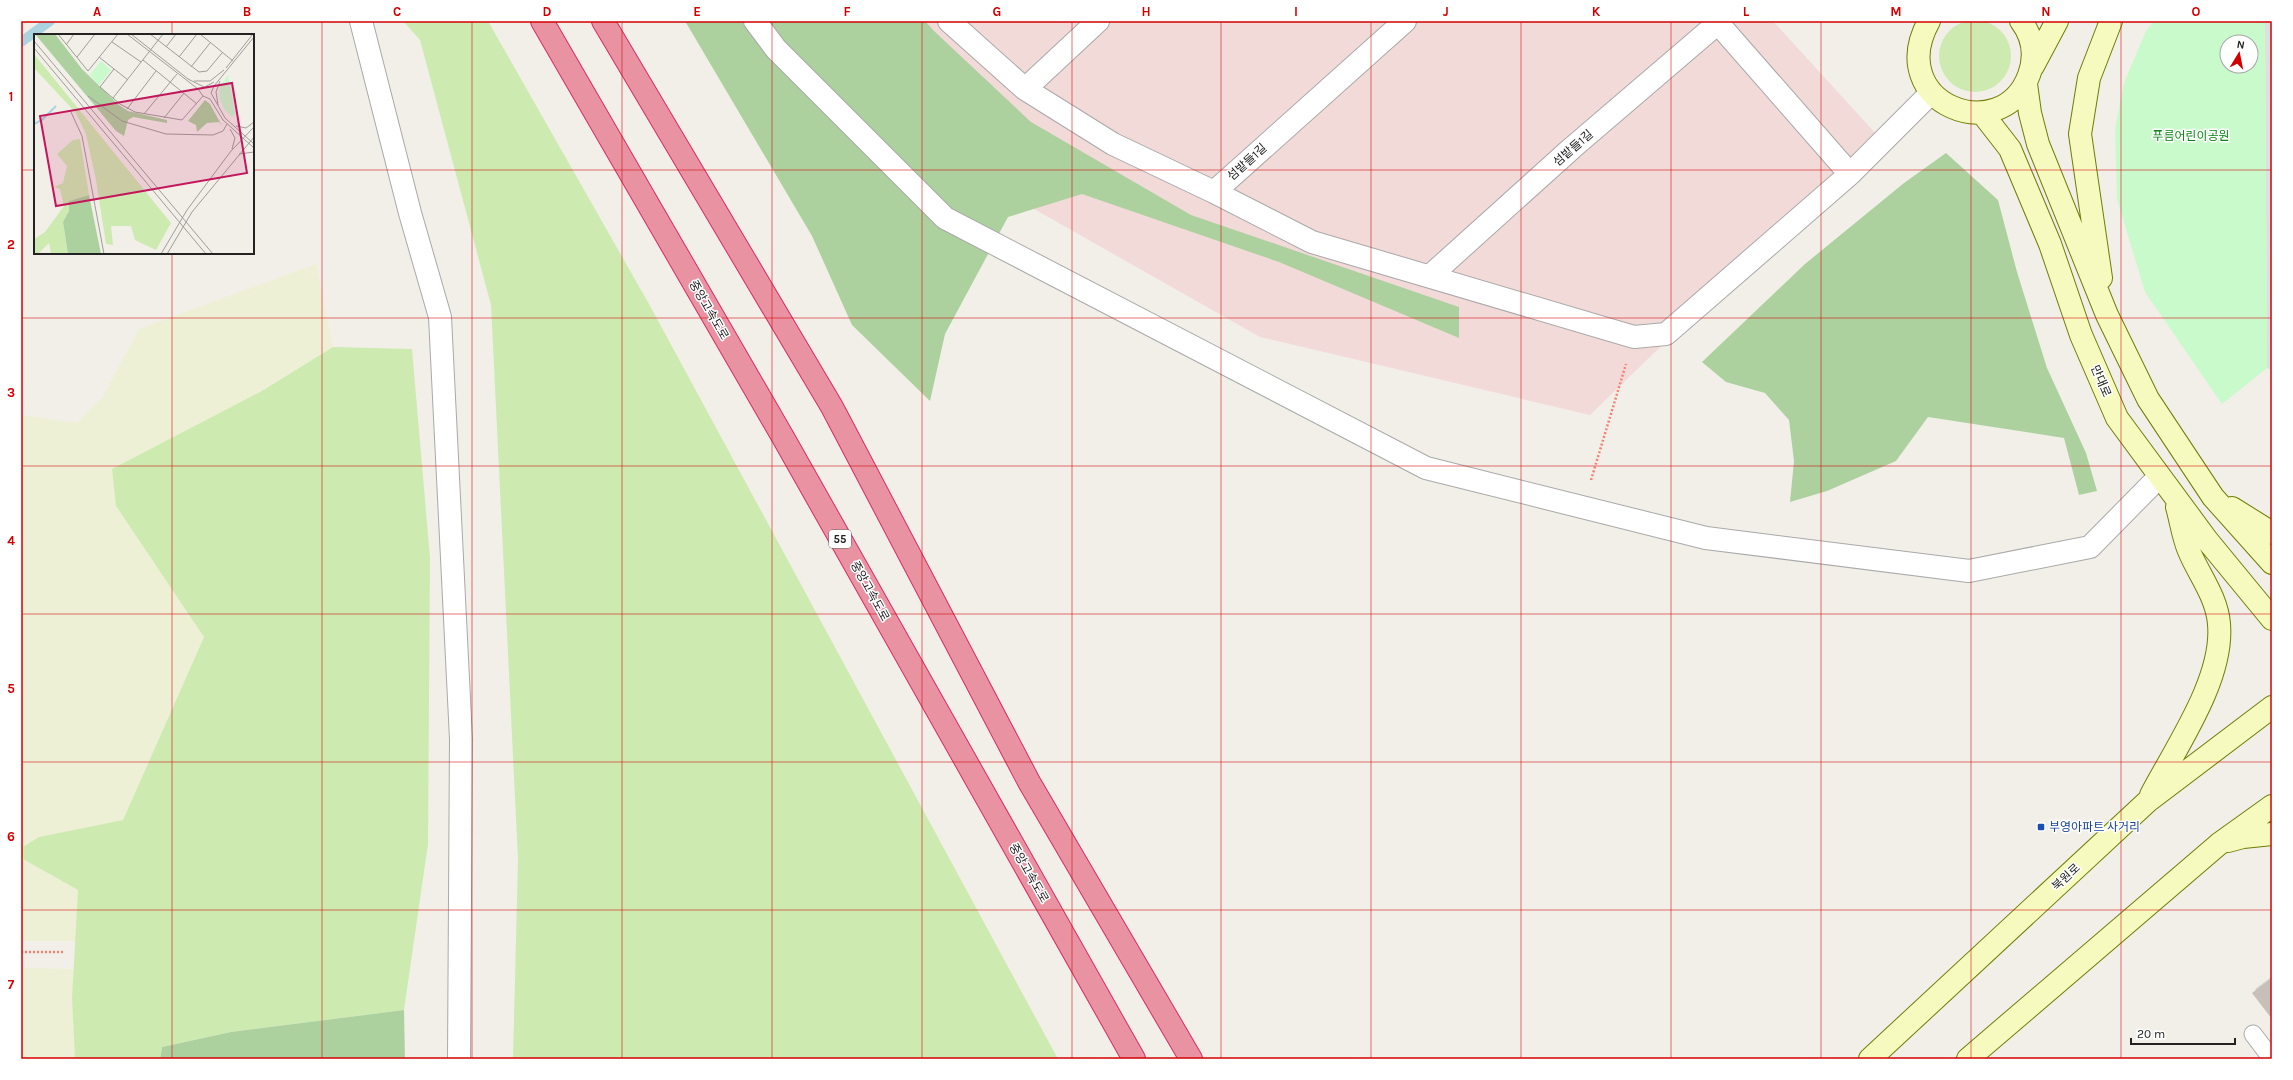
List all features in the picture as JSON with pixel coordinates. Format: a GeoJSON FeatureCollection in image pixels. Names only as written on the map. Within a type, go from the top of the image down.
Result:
{"type":"FeatureCollection","features":[{"type":"Feature","properties":{"kind":"highway","name":"중앙고속도로"},"geometry":{"type":"LineString","coordinates":[[542,21],[784,439],[1134,1059]]}},
{"type":"Feature","properties":{"kind":"highway"},"geometry":{"type":"LineString","coordinates":[[603,21],[832,407],[1029,782],[1191,1059]]}},
{"type":"Feature","properties":{"kind":"street"},"geometry":{"type":"LineString","coordinates":[[361,21],[410,213],[440,317],[461,739],[459,1059]]}},
{"type":"Feature","properties":{"kind":"street"},"geometry":{"type":"LineString","coordinates":[[755,21],[776,49],[945,218],[1426,468],[1706,538],[1969,571],[2090,547],[2159,477]]}},
{"type":"Feature","properties":{"kind":"street"},"geometry":{"type":"LineString","coordinates":[[949,21],[1025,89],[1113,144],[1214,192],[1312,242],[1634,337],[1666,334],[1850,174],[1931,93]]}},
{"type":"Feature","properties":{"kind":"street"},"geometry":{"type":"LineString","coordinates":[[1025,89],[1098,21]]}},
{"type":"Feature","properties":{"kind":"street","name":"섬밭들1길"},"geometry":{"type":"LineString","coordinates":[[1214,192],[1405,21]]}},
{"type":"Feature","properties":{"kind":"street"},"geometry":{"type":"LineString","coordinates":[[2021,21],[2028,31],[2033,48],[2029,75],[2030,113],[2038,144],[2108,315],[2148,399],[2213,497],[2272,563]]}},
{"type":"Feature","properties":{"kind":"street"},"geometry":{"type":"LineString","coordinates":[[1919,26],[1917,56],[1920,75],[1931,93],[1946,105],[1963,112],[1982,113],[2005,104],[2015,98],[2029,75],[2057,21]]}},
{"type":"Feature","properties":{"kind":"street"},"geometry":{"type":"LineString","coordinates":[[2108,315],[2080,134],[2089,78],[2111,21]]}},
{"type":"Feature","properties":{"kind":"street","name":"섬밭들1길"},"geometry":{"type":"LineString","coordinates":[[1430,276],[1572,148],[1717,22],[1850,174]]}},
{"type":"Feature","properties":{"kind":"street","name":"만대로"},"geometry":{"type":"LineString","coordinates":[[1982,113],[2010,149],[2050,244],[2081,335],[2117,418],[2175,498],[2272,619]]}},
{"type":"Feature","properties":{"kind":"street"},"geometry":{"type":"LineString","coordinates":[[2213,497],[2272,533]]}},
{"type":"Feature","properties":{"kind":"street"},"geometry":{"type":"LineString","coordinates":[[2148,801],[2208,687],[2218,651],[2219,623],[2211,595],[2188,550],[2175,498]]}},
{"type":"Feature","properties":{"kind":"street","name":"북원로"},"geometry":{"type":"LineString","coordinates":[[1870,1059],[2148,801],[2272,707]]}},
{"type":"Feature","properties":{"kind":"street"},"geometry":{"type":"LineString","coordinates":[[1968,1059],[2219,844],[2272,806]]}},
{"type":"Feature","properties":{"kind":"street"},"geometry":{"type":"LineString","coordinates":[[2219,844],[2243,837],[2272,834]]}},
{"type":"Feature","properties":{"kind":"lane"},"geometry":{"type":"LineString","coordinates":[[2253,1034],[2272,1059]]}},
{"type":"Feature","properties":{"kind":"path"},"geometry":{"type":"LineString","coordinates":[[1583,507],[1634,337]]}},
{"type":"Feature","properties":{"kind":"path"},"geometry":{"type":"LineString","coordinates":[[21,952],[65,952]]}},
{"type":"Feature","properties":{"kind":"shaded area"},"geometry":{"type":"Polygon","coordinates":[[[792,21],[1773,21],[1878,136],[1590,415],[1260,337],[875,119],[792,21]]]}},
{"type":"Feature","properties":{"kind":"shaded area"},"geometry":{"type":"Polygon","coordinates":[[[2265,21],[2272,21],[2272,370],[2267,368],[2265,21]]]}},
{"type":"Feature","properties":{"kind":"green space"},"geometry":{"type":"Polygon","coordinates":[[[1968,20],[1982,20],[2001,30],[2011,49],[2011,63],[2001,82],[1982,92],[1968,92],[1949,82],[1939,63],[1939,49],[1949,30],[1968,20]]]}},
{"type":"Feature","properties":{"kind":"green space"},"geometry":{"type":"Polygon","coordinates":[[[403,21],[488,21],[649,304],[1058,1059],[513,1059],[518,859],[491,305],[420,40],[403,21]]]}},
{"type":"Feature","properties":{"kind":"green space"},"geometry":{"type":"Polygon","coordinates":[[[685,21],[925,21],[1031,122],[1191,215],[1459,307],[1459,338],[1279,262],[1082,194],[1008,217],[945,334],[930,401],[852,325],[812,236],[685,21]]]}},
{"type":"Feature","properties":{"kind":"green space","name":"푸름어린이공원"},"geometry":{"type":"Polygon","coordinates":[[[2154,21],[2265,21],[2267,368],[2222,404],[2145,292],[2117,199],[2115,129],[2124,83],[2146,31],[2154,21]]]}},
{"type":"Feature","properties":{"kind":"green space"},"geometry":{"type":"Polygon","coordinates":[[[1946,153],[1998,200],[2017,272],[2047,368],[2086,453],[2097,491],[2079,495],[2064,438],[1928,417],[1896,461],[1827,491],[1790,502],[1794,461],[1789,420],[1765,393],[1726,382],[1702,362],[1805,264],[1904,183],[1946,153]]]}},
{"type":"Feature","properties":{"kind":"green space"},"geometry":{"type":"Polygon","coordinates":[[[316,264],[333,347],[260,391],[116,506],[204,636],[123,820],[39,837],[21,848],[21,415],[77,423],[102,398],[139,329],[316,264]]]}},
{"type":"Feature","properties":{"kind":"green space"},"geometry":{"type":"Polygon","coordinates":[[[333,347],[412,349],[430,558],[428,844],[404,1010],[231,1032],[162,1047],[160,1059],[75,1059],[72,998],[78,890],[21,858],[21,848],[39,837],[123,820],[204,637],[116,506],[112,469],[260,392],[333,347]]]}},
{"type":"Feature","properties":{"kind":"green space"},"geometry":{"type":"Polygon","coordinates":[[[21,858],[78,890],[76,941],[21,941],[21,858]]]}},
{"type":"Feature","properties":{"kind":"green space"},"geometry":{"type":"Polygon","coordinates":[[[21,968],[74,969],[72,998],[75,1059],[21,1059],[21,968]]]}},
{"type":"Feature","properties":{"kind":"green space"},"geometry":{"type":"Polygon","coordinates":[[[404,1010],[405,1059],[160,1059],[162,1047],[231,1032],[404,1010]]]}},
{"type":"Feature","properties":{"kind":"building"},"geometry":{"type":"Polygon","coordinates":[[[2272,978],[2272,1019],[2252,993],[2272,978]]]}},
{"type":"Feature","properties":{"kind":"waterway"},"geometry":{"type":"LineString","coordinates":[[21,42],[50,21]]}},
{"type":"Feature","properties":{"kind":"place","name":"부영아파트 사거리"},"geometry":{"type":"Point","coordinates":[2041,827]}}]}
